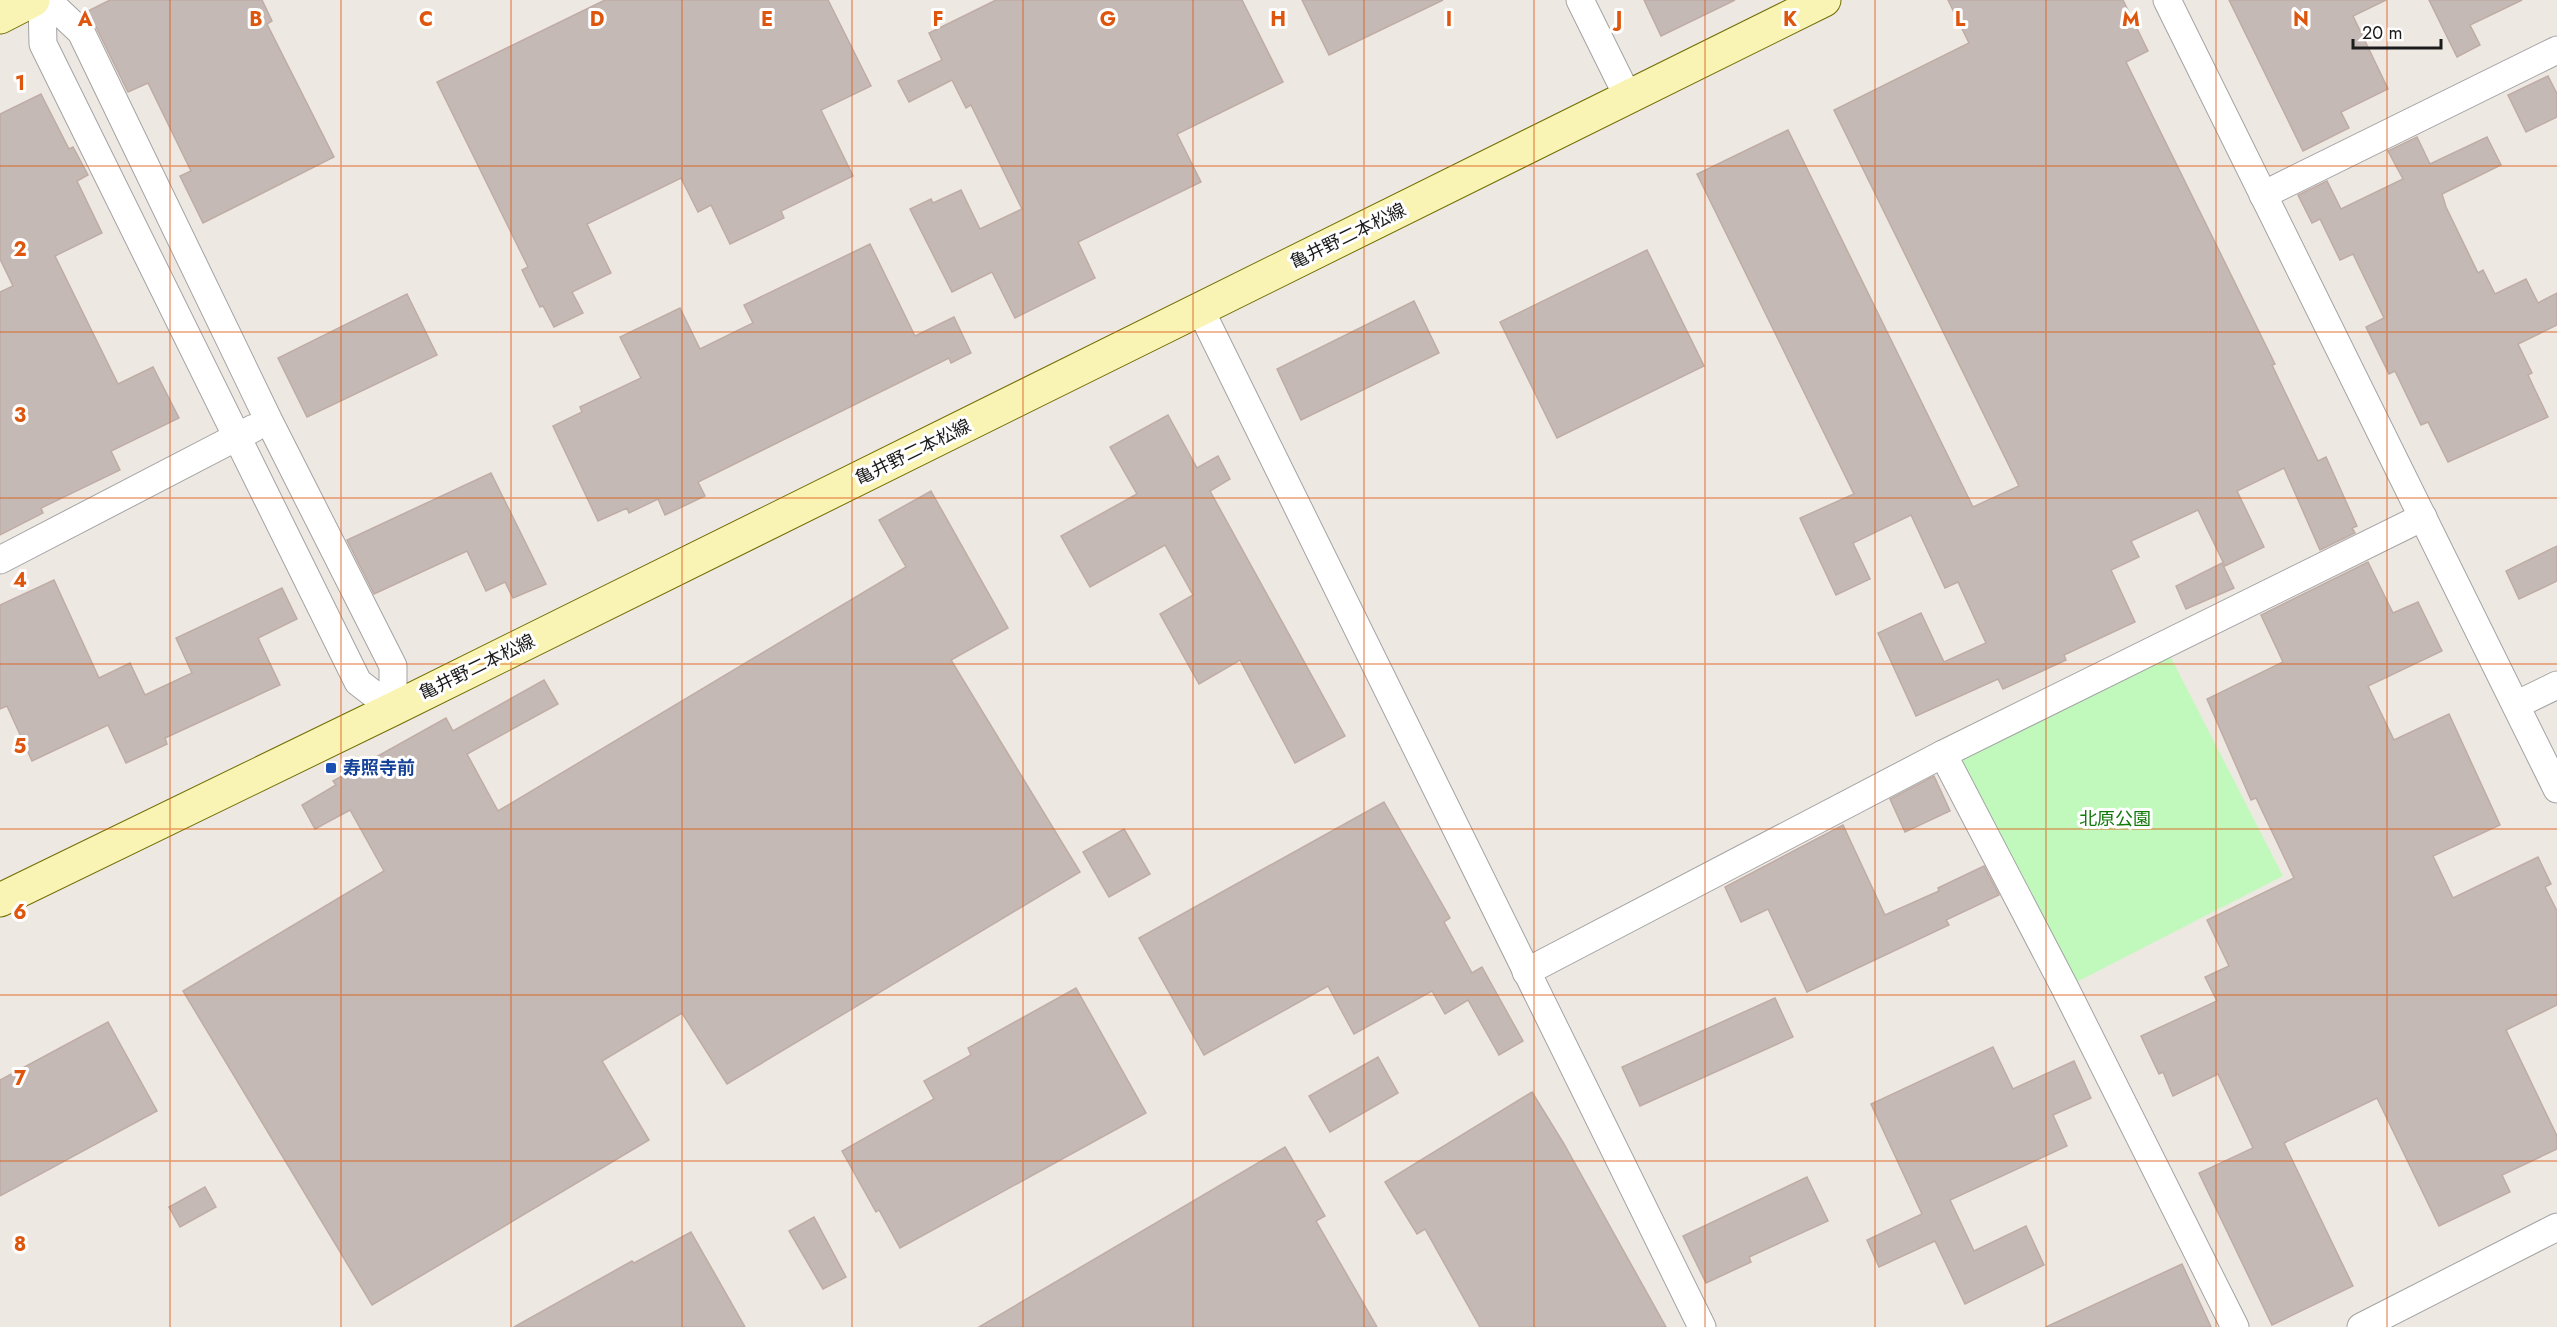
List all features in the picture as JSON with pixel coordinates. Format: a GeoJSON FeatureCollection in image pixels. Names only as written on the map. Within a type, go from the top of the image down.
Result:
{"type":"FeatureCollection","features":[{"type":"Feature","properties":{"kind":"street"},"geometry":{"type":"LineString","coordinates":[[0,17],[33,0]]}},
{"type":"Feature","properties":{"kind":"street"},"geometry":{"type":"LineString","coordinates":[[42,0],[43,45],[358,682],[393,710]]}},
{"type":"Feature","properties":{"kind":"street"},"geometry":{"type":"LineString","coordinates":[[46,0],[81,32],[269,421],[393,666],[393,710]]}},
{"type":"Feature","properties":{"kind":"street"},"geometry":{"type":"LineString","coordinates":[[1580,0],[1628,97]]}},
{"type":"Feature","properties":{"kind":"street","name":"亀井野二本松線"},"geometry":{"type":"LineString","coordinates":[[0,900],[393,710],[1824,0]]}},
{"type":"Feature","properties":{"kind":"street"},"geometry":{"type":"LineString","coordinates":[[2167,0],[2557,789]]}},
{"type":"Feature","properties":{"kind":"street"},"geometry":{"type":"LineString","coordinates":[[2263,195],[2557,50]]}},
{"type":"Feature","properties":{"kind":"street"},"geometry":{"type":"LineString","coordinates":[[1200,309],[1702,1327]]}},
{"type":"Feature","properties":{"kind":"street"},"geometry":{"type":"LineString","coordinates":[[0,560],[269,421]]}},
{"type":"Feature","properties":{"kind":"street"},"geometry":{"type":"LineString","coordinates":[[1526,972],[1942,754],[2422,518]]}},
{"type":"Feature","properties":{"kind":"street"},"geometry":{"type":"LineString","coordinates":[[2516,705],[2557,685]]}},
{"type":"Feature","properties":{"kind":"street"},"geometry":{"type":"LineString","coordinates":[[1942,754],[2065,988],[2235,1327]]}},
{"type":"Feature","properties":{"kind":"street"},"geometry":{"type":"LineString","coordinates":[[2361,1327],[2557,1227]]}},
{"type":"Feature","properties":{"kind":"green space","name":"北原公園"},"geometry":{"type":"Polygon","coordinates":[[[2164,644],[2283,876],[2065,988],[1943,754],[2164,644]]]}},
{"type":"Feature","properties":{"kind":"building"},"geometry":{"type":"Polygon","coordinates":[[[110,0],[262,0],[272,21],[267,24],[334,157],[203,223],[180,176],[191,171],[148,83],[128,92],[95,25],[86,12],[110,0]]]}},
{"type":"Feature","properties":{"kind":"building"},"geometry":{"type":"Polygon","coordinates":[[[605,0],[828,0],[871,86],[821,110],[853,176],[781,211],[784,218],[730,244],[711,205],[698,212],[681,178],[587,224],[611,273],[572,292],[583,313],[554,327],[543,306],[540,307],[522,270],[528,267],[437,82],[605,0]]]}},
{"type":"Feature","properties":{"kind":"building"},"geometry":{"type":"Polygon","coordinates":[[[996,0],[1242,0],[1283,82],[1177,134],[1201,182],[1078,242],[1095,278],[1015,318],[992,272],[952,292],[910,209],[931,199],[933,203],[961,190],[980,229],[1022,209],[971,105],[966,108],[952,80],[909,102],[898,81],[942,60],[929,33],[996,0]]]}},
{"type":"Feature","properties":{"kind":"building"},"geometry":{"type":"Polygon","coordinates":[[[1302,0],[1443,0],[1329,55],[1302,0]]]}},
{"type":"Feature","properties":{"kind":"building"},"geometry":{"type":"Polygon","coordinates":[[[1644,0],[1735,0],[1661,36],[1644,0]]]}},
{"type":"Feature","properties":{"kind":"building"},"geometry":{"type":"Polygon","coordinates":[[[1948,0],[2123,0],[2148,51],[2126,62],[2275,364],[2272,365],[2318,461],[2326,457],[2357,526],[2352,528],[2355,533],[2320,550],[2284,468],[2237,491],[2264,547],[2225,566],[2198,510],[2131,541],[2139,557],[2111,570],[2135,622],[2064,655],[2066,660],[2003,689],[1998,679],[1916,716],[1878,633],[1921,613],[1944,662],[1986,643],[1958,582],[1945,588],[1911,515],[1853,543],[1870,579],[1836,595],[1800,518],[1854,494],[1697,174],[1788,130],[1973,507],[2019,486],[1834,110],[1969,43],[1948,0]]]}},
{"type":"Feature","properties":{"kind":"building"},"geometry":{"type":"Polygon","coordinates":[[[2229,0],[2386,0],[2353,16],[2388,89],[2341,112],[2349,128],[2303,151],[2229,0]]]}},
{"type":"Feature","properties":{"kind":"building"},"geometry":{"type":"Polygon","coordinates":[[[2429,0],[2522,0],[2470,25],[2480,45],[2457,57],[2429,0]]]}},
{"type":"Feature","properties":{"kind":"building"},"geometry":{"type":"Polygon","coordinates":[[[2548,76],[2557,94],[2557,117],[2526,132],[2508,95],[2548,76]]]}},
{"type":"Feature","properties":{"kind":"building"},"geometry":{"type":"Polygon","coordinates":[[[41,94],[69,149],[73,147],[88,175],[77,181],[102,233],[55,256],[118,384],[153,367],[179,418],[111,451],[120,470],[41,508],[43,513],[0,535],[0,292],[13,286],[0,259],[0,114],[41,94]]]}},
{"type":"Feature","properties":{"kind":"building"},"geometry":{"type":"Polygon","coordinates":[[[2417,137],[2430,164],[2487,137],[2501,165],[2442,194],[2446,207],[2478,273],[2483,270],[2495,294],[2526,279],[2538,303],[2557,293],[2557,325],[2518,344],[2532,373],[2528,375],[2548,417],[2448,462],[2428,422],[2421,425],[2395,371],[2389,374],[2366,327],[2384,318],[2353,254],[2340,260],[2320,219],[2312,223],[2298,195],[2327,181],[2341,209],[2403,179],[2388,151],[2417,137]]]}},
{"type":"Feature","properties":{"kind":"building"},"geometry":{"type":"Polygon","coordinates":[[[870,244],[915,336],[954,317],[971,353],[951,363],[949,358],[698,482],[705,496],[665,515],[658,499],[629,513],[627,508],[598,521],[553,426],[582,412],[580,407],[641,378],[620,337],[680,308],[700,349],[753,323],[744,305],[870,244]]]}},
{"type":"Feature","properties":{"kind":"building"},"geometry":{"type":"Polygon","coordinates":[[[1647,250],[1704,366],[1557,438],[1500,322],[1647,250]]]}},
{"type":"Feature","properties":{"kind":"building"},"geometry":{"type":"Polygon","coordinates":[[[407,294],[437,355],[307,417],[278,358],[407,294]]]}},
{"type":"Feature","properties":{"kind":"building"},"geometry":{"type":"Polygon","coordinates":[[[1414,301],[1439,353],[1301,420],[1277,369],[1414,301]]]}},
{"type":"Feature","properties":{"kind":"building"},"geometry":{"type":"Polygon","coordinates":[[[1168,415],[1197,468],[1218,456],[1230,479],[1210,491],[1345,736],[1295,763],[1240,660],[1199,684],[1160,614],[1193,595],[1165,545],[1090,587],[1061,536],[1137,494],[1110,447],[1168,415]]]}},
{"type":"Feature","properties":{"kind":"building"},"geometry":{"type":"Polygon","coordinates":[[[491,473],[546,584],[513,598],[505,582],[486,591],[467,551],[374,594],[347,540],[491,473]]]}},
{"type":"Feature","properties":{"kind":"building"},"geometry":{"type":"Polygon","coordinates":[[[931,491],[1008,628],[951,660],[1080,872],[727,1084],[682,1013],[602,1061],[649,1140],[372,1305],[183,991],[384,871],[350,810],[315,829],[302,805],[336,785],[333,781],[446,718],[453,731],[544,680],[558,704],[467,754],[498,811],[906,567],[879,520],[931,491]]]}},
{"type":"Feature","properties":{"kind":"building"},"geometry":{"type":"Polygon","coordinates":[[[2557,546],[2557,581],[2519,599],[2506,571],[2557,546]]]}},
{"type":"Feature","properties":{"kind":"building"},"geometry":{"type":"Polygon","coordinates":[[[2368,562],[2393,613],[2418,602],[2442,651],[2368,686],[2394,740],[2449,714],[2500,825],[2433,856],[2453,898],[2538,857],[2551,884],[2545,887],[2557,911],[2557,1005],[2506,1030],[2557,1136],[2557,1149],[2502,1175],[2510,1192],[2439,1226],[2377,1098],[2284,1143],[2353,1286],[2272,1325],[2199,1173],[2253,1148],[2218,1074],[2173,1096],[2163,1072],[2159,1074],[2141,1036],[2217,1001],[2205,977],[2229,966],[2207,920],[2294,878],[2256,798],[2251,800],[2207,699],[2283,662],[2261,615],[2368,562]]]}},
{"type":"Feature","properties":{"kind":"building"},"geometry":{"type":"Polygon","coordinates":[[[2222,563],[2234,588],[2186,609],[2176,586],[2222,563]]]}},
{"type":"Feature","properties":{"kind":"building"},"geometry":{"type":"Polygon","coordinates":[[[54,580],[99,678],[130,663],[145,695],[192,673],[176,638],[282,588],[297,619],[258,638],[280,685],[165,738],[167,744],[126,763],[108,725],[32,761],[7,706],[0,709],[0,605],[54,580]]]}},
{"type":"Feature","properties":{"kind":"building"},"geometry":{"type":"Polygon","coordinates":[[[1934,776],[1950,811],[1905,832],[1890,799],[1934,776]]]}},
{"type":"Feature","properties":{"kind":"building"},"geometry":{"type":"Polygon","coordinates":[[[1384,802],[1450,918],[1444,922],[1472,973],[1482,967],[1523,1041],[1499,1055],[1468,1000],[1445,1014],[1432,991],[1354,1034],[1328,986],[1204,1055],[1139,938],[1384,802]]]}},
{"type":"Feature","properties":{"kind":"building"},"geometry":{"type":"Polygon","coordinates":[[[1843,825],[1885,915],[1939,891],[1938,888],[1984,866],[1999,895],[1946,920],[1949,925],[1807,992],[1768,909],[1741,922],[1725,887],[1843,825]]]}},
{"type":"Feature","properties":{"kind":"building"},"geometry":{"type":"Polygon","coordinates":[[[1124,829],[1150,874],[1109,897],[1083,852],[1124,829]]]}},
{"type":"Feature","properties":{"kind":"building"},"geometry":{"type":"Polygon","coordinates":[[[1076,988],[1146,1113],[900,1248],[879,1210],[876,1212],[842,1151],[934,1099],[924,1081],[971,1055],[968,1048],[1076,988]]]}},
{"type":"Feature","properties":{"kind":"building"},"geometry":{"type":"Polygon","coordinates":[[[1775,998],[1793,1037],[1640,1106],[1622,1067],[1775,998]]]}},
{"type":"Feature","properties":{"kind":"building"},"geometry":{"type":"Polygon","coordinates":[[[108,1022],[157,1111],[0,1196],[0,1080],[108,1022]]]}},
{"type":"Feature","properties":{"kind":"building"},"geometry":{"type":"Polygon","coordinates":[[[1993,1047],[2013,1089],[2074,1061],[2091,1098],[2053,1115],[2067,1146],[1950,1200],[1974,1251],[2026,1226],[2044,1265],[1965,1304],[1935,1241],[1879,1267],[1867,1240],[1922,1214],[1871,1104],[1993,1047]]]}},
{"type":"Feature","properties":{"kind":"building"},"geometry":{"type":"Polygon","coordinates":[[[1378,1057],[1398,1093],[1330,1132],[1309,1096],[1378,1057]]]}},
{"type":"Feature","properties":{"kind":"building"},"geometry":{"type":"Polygon","coordinates":[[[1532,1092],[1564,1144],[1666,1327],[1480,1327],[1425,1229],[1417,1234],[1385,1182],[1532,1092]]]}},
{"type":"Feature","properties":{"kind":"building"},"geometry":{"type":"Polygon","coordinates":[[[1285,1147],[1325,1216],[1316,1221],[1377,1327],[979,1327],[1285,1147]]]}},
{"type":"Feature","properties":{"kind":"building"},"geometry":{"type":"Polygon","coordinates":[[[1807,1177],[1828,1221],[1749,1257],[1751,1262],[1706,1283],[1683,1236],[1807,1177]]]}},
{"type":"Feature","properties":{"kind":"building"},"geometry":{"type":"Polygon","coordinates":[[[205,1187],[216,1207],[180,1227],[169,1207],[205,1187]]]}},
{"type":"Feature","properties":{"kind":"building"},"geometry":{"type":"Polygon","coordinates":[[[814,1217],[846,1277],[823,1289],[789,1231],[814,1217]]]}},
{"type":"Feature","properties":{"kind":"building"},"geometry":{"type":"Polygon","coordinates":[[[691,1232],[745,1327],[514,1327],[632,1261],[634,1263],[691,1232]]]}},
{"type":"Feature","properties":{"kind":"building"},"geometry":{"type":"Polygon","coordinates":[[[2182,1264],[2211,1327],[2046,1327],[2182,1264]]]}},
{"type":"Feature","properties":{"kind":"place","name":"寿照寺前"},"geometry":{"type":"Point","coordinates":[331,768]}}]}
